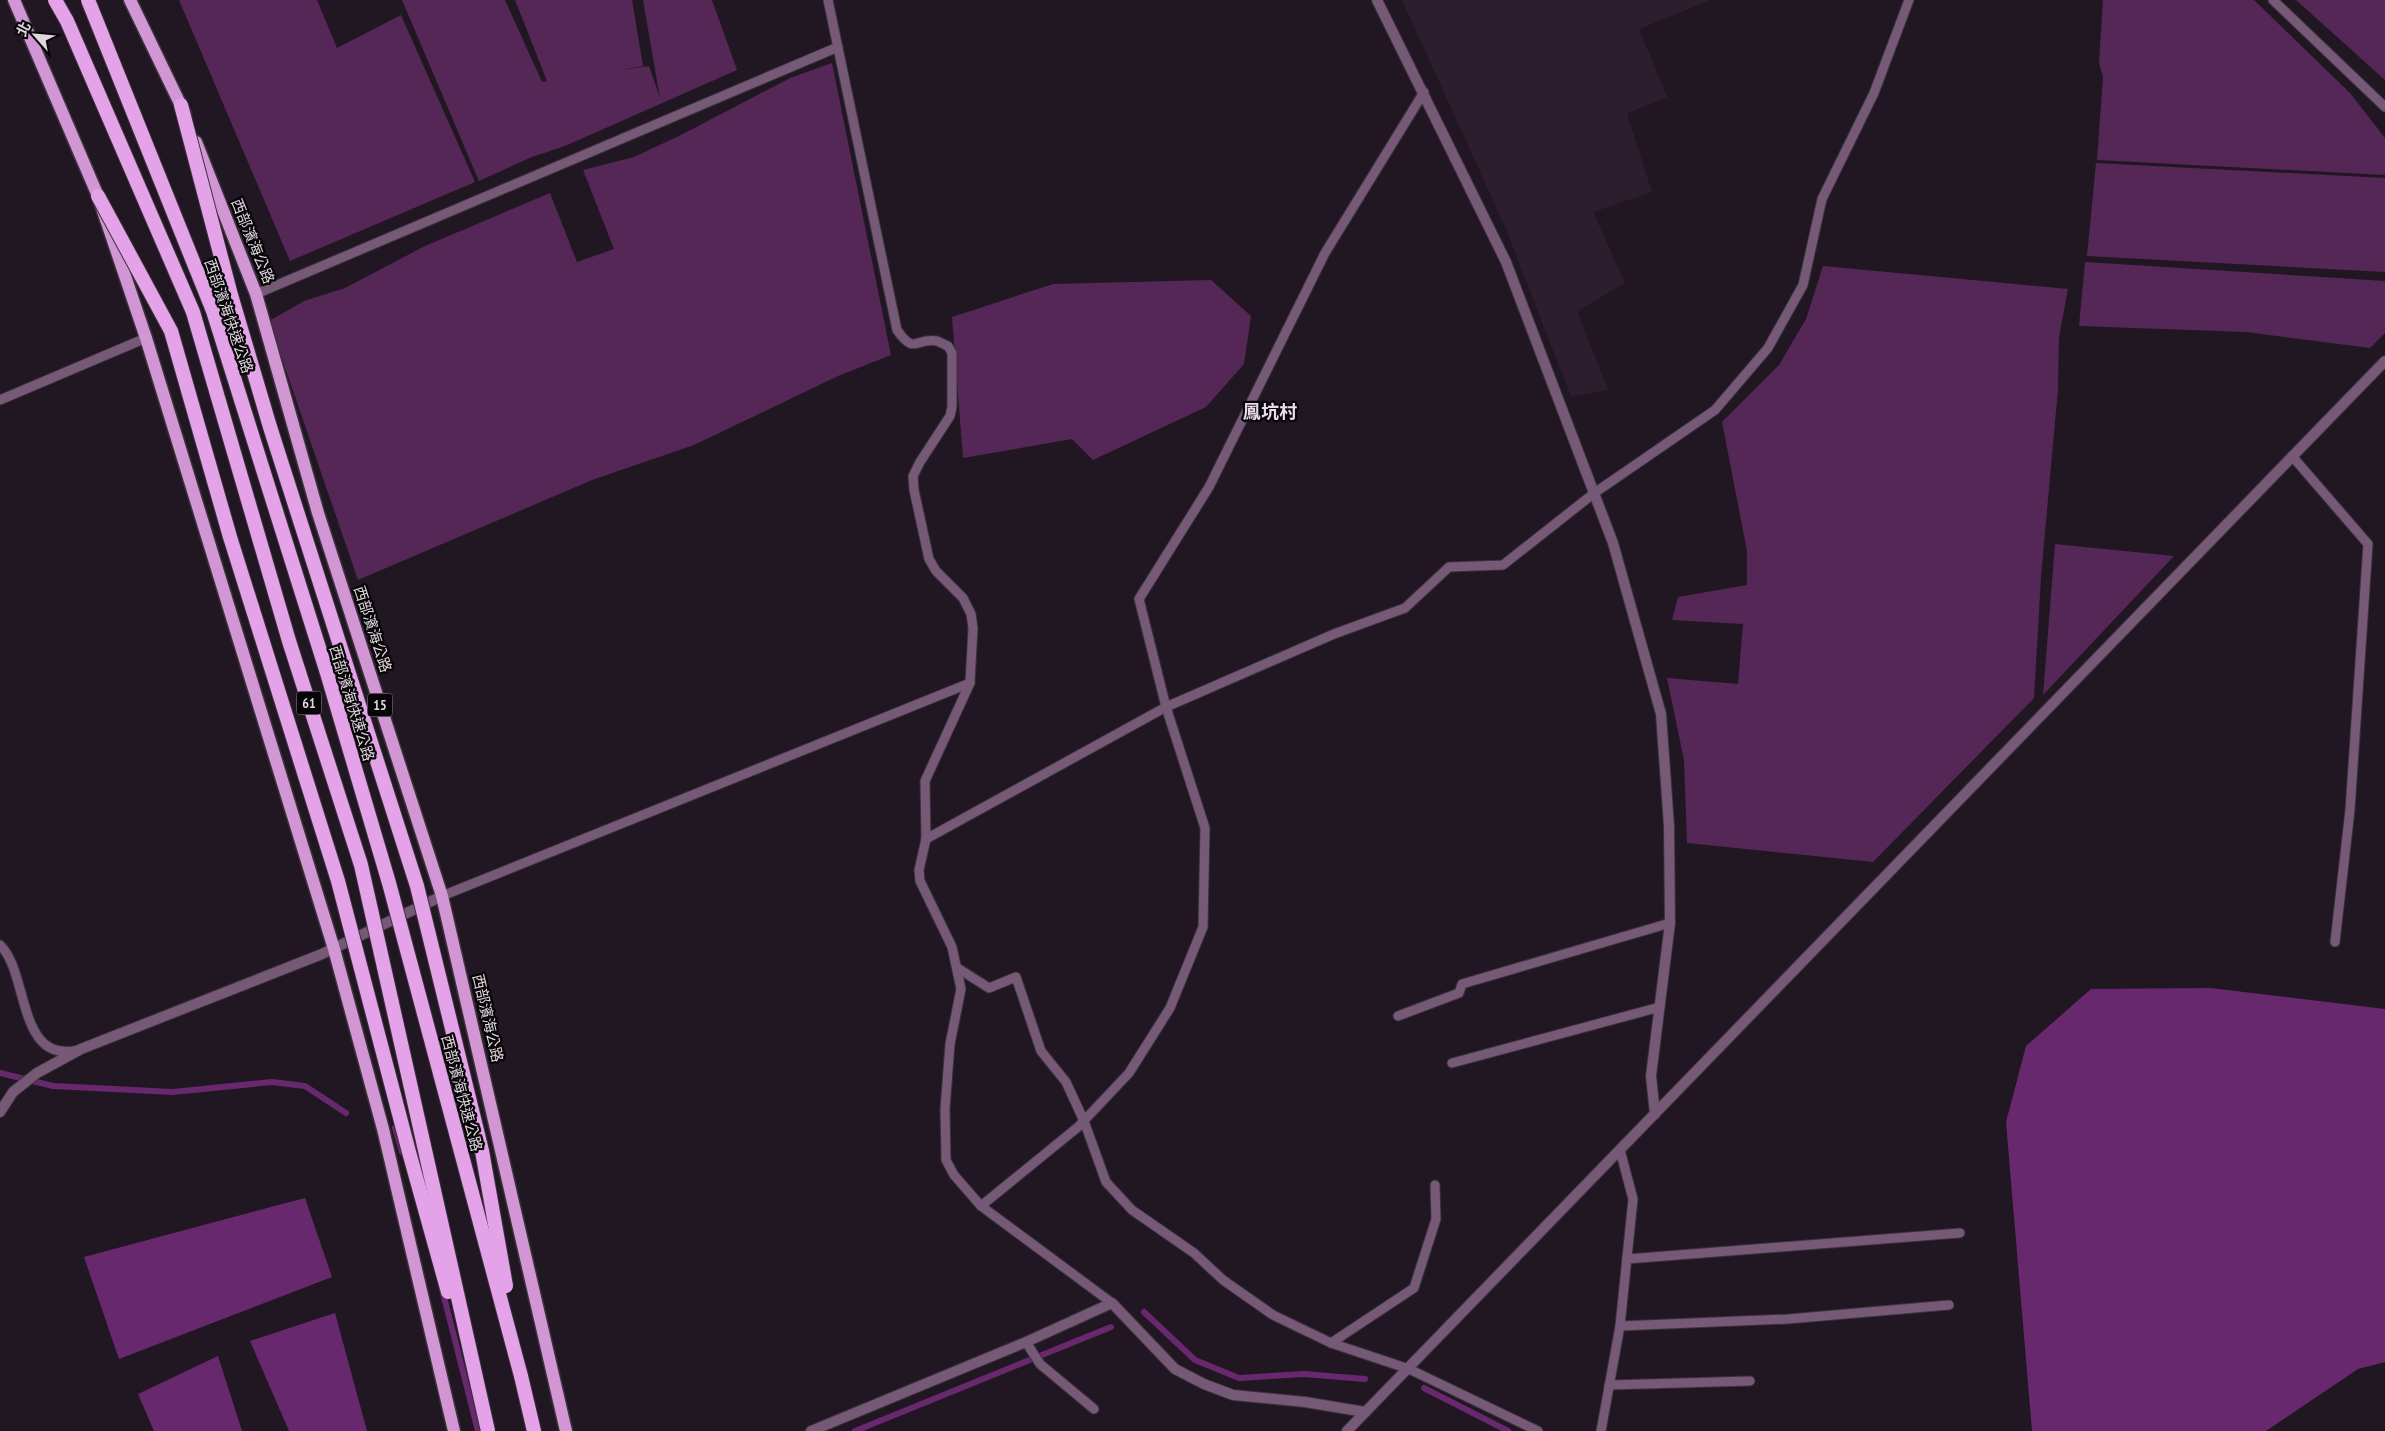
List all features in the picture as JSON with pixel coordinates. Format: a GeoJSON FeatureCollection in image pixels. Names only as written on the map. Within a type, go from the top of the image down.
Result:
{"type":"FeatureCollection","features":[{"type":"Feature","properties":{"kind":"highway","name":"61"},"geometry":{"type":"LineString","coordinates":[[55,0],[67,21],[193,312],[289,641],[361,866],[488,1431]]}},
{"type":"Feature","properties":{"kind":"highway","name":"西部濱海快速公路"},"geometry":{"type":"LineString","coordinates":[[88,0],[216,320],[327,673],[389,883],[522,1376],[534,1431]]}},
{"type":"Feature","properties":{"kind":"highway"},"geometry":{"type":"LineString","coordinates":[[181,106],[231,295],[270,427],[417,886],[482,1150],[522,1376]]}},
{"type":"Feature","properties":{"kind":"highway"},"geometry":{"type":"LineString","coordinates":[[98,196],[171,331],[230,537],[338,881],[406,1142],[488,1431]]}},
{"type":"Feature","properties":{"kind":"main road"},"geometry":{"type":"LineString","coordinates":[[14,0],[98,196],[146,338],[334,949],[383,1129],[454,1431]]}},
{"type":"Feature","properties":{"kind":"main road","name":"西部濱海公路"},"geometry":{"type":"LineString","coordinates":[[130,0],[181,106],[256,294],[318,514],[442,896],[566,1431]]}},
{"type":"Feature","properties":{"kind":"street"},"geometry":{"type":"LineString","coordinates":[[1377,0],[1424,92],[1506,262],[1613,543],[1661,714],[1669,826],[1670,923],[1651,1076],[1655,1114]]}},
{"type":"Feature","properties":{"kind":"street"},"geometry":{"type":"LineString","coordinates":[[1347,1431],[2385,361]]}},
{"type":"Feature","properties":{"kind":"street"},"geometry":{"type":"LineString","coordinates":[[0,1112],[13,1092],[20,1086],[37,1073],[81,1049],[334,949],[442,896]]}},
{"type":"Feature","properties":{"kind":"street"},"geometry":{"type":"LineString","coordinates":[[811,1431],[1026,1342],[1112,1304],[1175,1369],[1204,1384],[1233,1395],[1305,1402],[1366,1412]]}},
{"type":"Feature","properties":{"kind":"lane"},"geometry":{"type":"LineString","coordinates":[[828,0],[897,330],[907,342],[915,345],[936,341],[948,346],[952,353],[952,407],[944,428],[920,462],[913,476],[914,490],[929,558],[936,571],[963,598],[971,614],[973,628],[970,683],[926,781],[926,839],[919,870],[920,881],[952,947],[959,969],[961,989],[950,1044],[944,1110],[946,1160],[954,1175],[981,1206],[1112,1304]]}},
{"type":"Feature","properties":{"kind":"lane"},"geometry":{"type":"LineString","coordinates":[[926,839],[1166,707],[1334,634],[1405,608],[1448,566],[1503,565],[1593,494],[1715,410],[1768,348],[1803,285],[1822,198],[1874,92],[1909,0]]}},
{"type":"Feature","properties":{"kind":"lane"},"geometry":{"type":"LineString","coordinates":[[2273,0],[2385,107]]}},
{"type":"Feature","properties":{"kind":"lane"},"geometry":{"type":"LineString","coordinates":[[256,294],[838,47]]}},
{"type":"Feature","properties":{"kind":"lane"},"geometry":{"type":"LineString","coordinates":[[981,1206],[1084,1121],[1129,1072],[1170,1008],[1203,927],[1206,828],[1166,707],[1139,599],[1209,487],[1325,253],[1424,92]]}},
{"type":"Feature","properties":{"kind":"lane"},"geometry":{"type":"LineString","coordinates":[[0,400],[146,338]]}},
{"type":"Feature","properties":{"kind":"lane"},"geometry":{"type":"LineString","coordinates":[[2292,456],[2368,544],[2350,810],[2335,942]]}},
{"type":"Feature","properties":{"kind":"lane"},"geometry":{"type":"LineString","coordinates":[[442,896],[970,683]]}},
{"type":"Feature","properties":{"kind":"lane"},"geometry":{"type":"LineString","coordinates":[[1398,1016],[1458,993],[1462,984],[1670,923]]}},
{"type":"Feature","properties":{"kind":"lane"},"geometry":{"type":"LineString","coordinates":[[0,945],[12,962],[33,1032],[43,1043],[52,1048],[71,1052],[81,1049]]}},
{"type":"Feature","properties":{"kind":"lane"},"geometry":{"type":"LineString","coordinates":[[959,969],[989,988],[1016,978],[1041,1051],[1066,1082],[1084,1121],[1106,1182],[1132,1210],[1194,1253],[1223,1280],[1273,1315],[1331,1343],[1408,1369],[1538,1431]]}},
{"type":"Feature","properties":{"kind":"lane"},"geometry":{"type":"LineString","coordinates":[[1452,1063],[1660,1007]]}},
{"type":"Feature","properties":{"kind":"lane"},"geometry":{"type":"LineString","coordinates":[[1601,1431],[1620,1326],[1633,1198],[1620,1150]]}},
{"type":"Feature","properties":{"kind":"lane"},"geometry":{"type":"LineString","coordinates":[[1331,1343],[1414,1288],[1436,1219],[1435,1185]]}},
{"type":"Feature","properties":{"kind":"lane"},"geometry":{"type":"LineString","coordinates":[[1627,1259],[1960,1233]]}},
{"type":"Feature","properties":{"kind":"lane"},"geometry":{"type":"LineString","coordinates":[[1620,1326],[1788,1318],[1949,1305]]}},
{"type":"Feature","properties":{"kind":"lane"},"geometry":{"type":"LineString","coordinates":[[1026,1342],[1040,1364],[1094,1409]]}},
{"type":"Feature","properties":{"kind":"lane"},"geometry":{"type":"LineString","coordinates":[[1609,1385],[1750,1381]]}},
{"type":"Feature","properties":{"kind":"shaded area"},"geometry":{"type":"Polygon","coordinates":[[[179,0],[317,0],[337,48],[401,15],[475,182],[290,261],[179,0]]]}},
{"type":"Feature","properties":{"kind":"shaded area"},"geometry":{"type":"Polygon","coordinates":[[[402,0],[505,0],[542,82],[547,81],[515,0],[632,0],[643,66],[620,70],[649,66],[660,98],[643,0],[712,0],[737,70],[565,146],[532,157],[479,181],[402,0]]]}},
{"type":"Feature","properties":{"kind":"shaded area"},"geometry":{"type":"Polygon","coordinates":[[[1402,0],[1711,0],[1639,29],[1667,97],[1627,113],[1652,192],[1593,212],[1625,283],[1577,311],[1608,390],[1571,397],[1506,229],[1402,0]]]}},
{"type":"Feature","properties":{"kind":"shaded area"},"geometry":{"type":"Polygon","coordinates":[[[2103,0],[2254,0],[2350,93],[2385,138],[2385,175],[2097,160],[2103,77],[2099,63],[2103,0]]]}},
{"type":"Feature","properties":{"kind":"shaded area"},"geometry":{"type":"Polygon","coordinates":[[[2296,0],[2385,0],[2385,80],[2296,0]]]}},
{"type":"Feature","properties":{"kind":"shaded area"},"geometry":{"type":"Polygon","coordinates":[[[832,63],[891,355],[838,376],[694,445],[592,480],[358,580],[269,321],[304,301],[345,288],[425,246],[550,193],[577,262],[614,249],[583,170],[634,157],[681,135],[790,78],[832,63]]]}},
{"type":"Feature","properties":{"kind":"shaded area"},"geometry":{"type":"Polygon","coordinates":[[[2096,163],[2385,178],[2385,272],[2087,256],[2096,163]]]}},
{"type":"Feature","properties":{"kind":"shaded area"},"geometry":{"type":"Polygon","coordinates":[[[2085,262],[2385,281],[2385,333],[2370,348],[2246,332],[2079,326],[2085,262]]]}},
{"type":"Feature","properties":{"kind":"shaded area"},"geometry":{"type":"Polygon","coordinates":[[[1823,266],[2068,289],[2059,337],[2058,389],[2041,577],[2034,698],[1873,862],[1687,843],[1684,760],[1667,678],[1738,684],[1743,624],[1672,620],[1678,597],[1747,585],[1747,551],[1722,422],[1779,365],[1806,319],[1823,266]]]}},
{"type":"Feature","properties":{"kind":"shaded area"},"geometry":{"type":"Polygon","coordinates":[[[1211,280],[1251,316],[1244,364],[1206,407],[1093,460],[1072,439],[963,458],[952,317],[1053,284],[1211,280]]]}},
{"type":"Feature","properties":{"kind":"shaded area"},"geometry":{"type":"Polygon","coordinates":[[[2055,544],[2174,556],[2043,695],[2055,544]]]}},
{"type":"Feature","properties":{"kind":"shaded area"},"geometry":{"type":"Polygon","coordinates":[[[2210,988],[2385,1009],[2385,1362],[2358,1369],[2266,1431],[2032,1431],[2006,1122],[2026,1046],[2091,989],[2210,988]]]}},
{"type":"Feature","properties":{"kind":"shaded area"},"geometry":{"type":"Polygon","coordinates":[[[305,1198],[332,1277],[119,1359],[84,1257],[305,1198]]]}},
{"type":"Feature","properties":{"kind":"shaded area"},"geometry":{"type":"Polygon","coordinates":[[[335,1313],[367,1431],[289,1431],[250,1341],[335,1313]]]}},
{"type":"Feature","properties":{"kind":"shaded area"},"geometry":{"type":"Polygon","coordinates":[[[218,1356],[242,1431],[154,1431],[138,1394],[218,1356]]]}},
{"type":"Feature","properties":{"kind":"waterway"},"geometry":{"type":"LineString","coordinates":[[0,1073],[53,1086],[173,1092],[272,1082],[305,1086],[346,1113]]}},
{"type":"Feature","properties":{"kind":"waterway"},"geometry":{"type":"LineString","coordinates":[[395,1128],[402,1152]]}},
{"type":"Feature","properties":{"kind":"waterway"},"geometry":{"type":"LineString","coordinates":[[442,1289],[478,1431]]}},
{"type":"Feature","properties":{"kind":"waterway"},"geometry":{"type":"LineString","coordinates":[[1144,1312],[1195,1360],[1239,1378],[1304,1374],[1365,1379]]}},
{"type":"Feature","properties":{"kind":"waterway"},"geometry":{"type":"LineString","coordinates":[[855,1431],[1111,1327]]}},
{"type":"Feature","properties":{"kind":"waterway"},"geometry":{"type":"LineString","coordinates":[[1424,1388],[1508,1431]]}},
{"type":"Feature","properties":{"kind":"district","name":"鳳坑村"},"geometry":{"type":"Point","coordinates":[1270,411]}}]}
